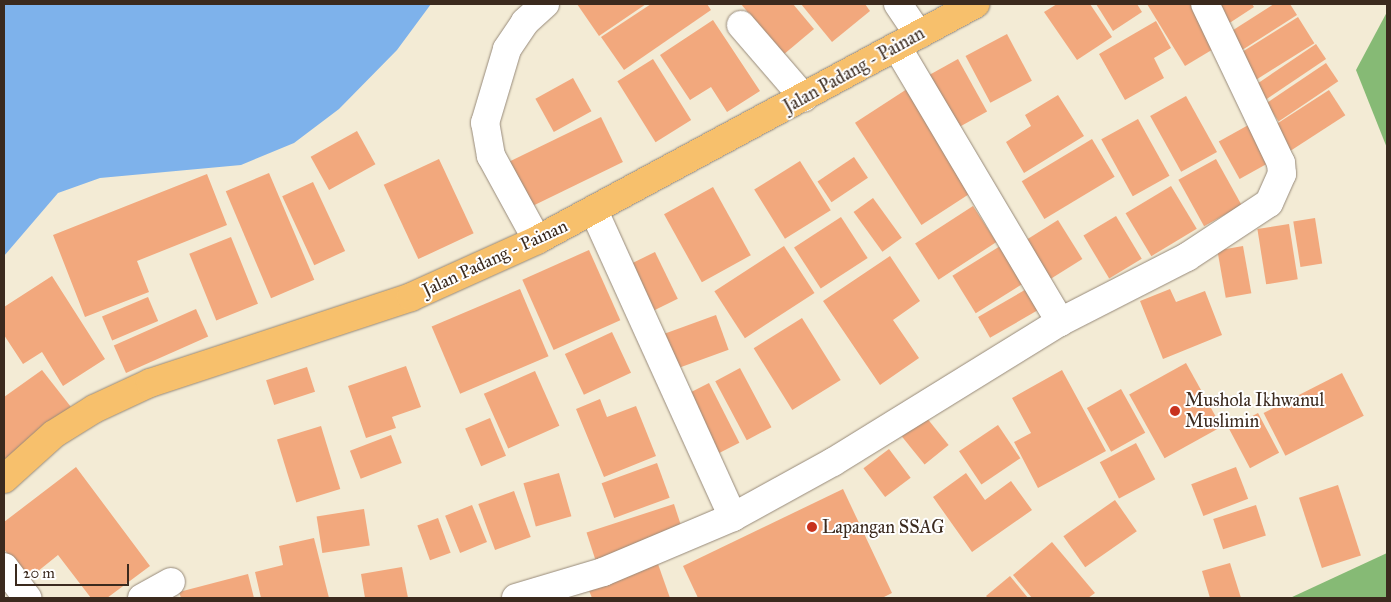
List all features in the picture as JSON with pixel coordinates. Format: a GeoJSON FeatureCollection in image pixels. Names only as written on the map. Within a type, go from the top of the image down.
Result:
{"type":"FeatureCollection","features":[{"type":"Feature","properties":{"kind":"highway","name":"Jalan Padang - Painan"},"geometry":{"type":"LineString","coordinates":[[4,479],[54,434],[150,382],[412,297],[537,240],[976,4]]}},
{"type":"Feature","properties":{"kind":"street"},"geometry":{"type":"LineString","coordinates":[[537,240],[490,156],[485,123],[507,49],[525,22],[545,4]]}},
{"type":"Feature","properties":{"kind":"street"},"geometry":{"type":"LineString","coordinates":[[898,4],[908,41],[1060,322]]}},
{"type":"Feature","properties":{"kind":"street"},"geometry":{"type":"LineString","coordinates":[[516,598],[603,572],[733,517],[833,462],[1060,322],[1187,257],[1269,203],[1279,185],[1281,163],[1205,4]]}},
{"type":"Feature","properties":{"kind":"street"},"geometry":{"type":"LineString","coordinates":[[741,25],[804,98]]}},
{"type":"Feature","properties":{"kind":"street"},"geometry":{"type":"LineString","coordinates":[[594,211],[733,517]]}},
{"type":"Feature","properties":{"kind":"street"},"geometry":{"type":"LineString","coordinates":[[4,567],[27,598]]}},
{"type":"Feature","properties":{"kind":"street"},"geometry":{"type":"LineString","coordinates":[[142,598],[171,582]]}},
{"type":"Feature","properties":{"kind":"green space"},"geometry":{"type":"Polygon","coordinates":[[[1387,12],[1387,148],[1356,70],[1387,12]]]}},
{"type":"Feature","properties":{"kind":"green space"},"geometry":{"type":"Polygon","coordinates":[[[1387,553],[1387,598],[1290,598],[1387,553]]]}},
{"type":"Feature","properties":{"kind":"water"},"geometry":{"type":"Polygon","coordinates":[[[4,4],[431,4],[397,50],[339,109],[294,143],[241,165],[100,178],[58,193],[4,256],[4,4]]]}},
{"type":"Feature","properties":{"kind":"building"},"geometry":{"type":"Polygon","coordinates":[[[577,4],[646,4],[599,36],[577,4]]]}},
{"type":"Feature","properties":{"kind":"building"},"geometry":{"type":"Polygon","coordinates":[[[651,4],[707,4],[711,10],[624,70],[601,37],[651,4]]]}},
{"type":"Feature","properties":{"kind":"building"},"geometry":{"type":"Polygon","coordinates":[[[741,4],[793,4],[814,29],[783,55],[741,4]]]}},
{"type":"Feature","properties":{"kind":"building"},"geometry":{"type":"Polygon","coordinates":[[[801,4],[865,4],[870,11],[832,42],[801,4]]]}},
{"type":"Feature","properties":{"kind":"building"},"geometry":{"type":"Polygon","coordinates":[[[1057,4],[1090,4],[1112,37],[1077,60],[1044,12],[1057,4]]]}},
{"type":"Feature","properties":{"kind":"building"},"geometry":{"type":"Polygon","coordinates":[[[1096,4],[1137,4],[1142,12],[1113,31],[1096,4]]]}},
{"type":"Feature","properties":{"kind":"building"},"geometry":{"type":"Polygon","coordinates":[[[1147,4],[1202,4],[1225,42],[1185,66],[1147,4]]]}},
{"type":"Feature","properties":{"kind":"building"},"geometry":{"type":"Polygon","coordinates":[[[1215,4],[1252,4],[1254,7],[1228,24],[1215,4]]]}},
{"type":"Feature","properties":{"kind":"building"},"geometry":{"type":"Polygon","coordinates":[[[1274,4],[1290,4],[1297,15],[1239,52],[1227,34],[1274,4]]]}},
{"type":"Feature","properties":{"kind":"building"},"geometry":{"type":"Polygon","coordinates":[[[1298,17],[1314,43],[1253,82],[1236,56],[1298,17]]]}},
{"type":"Feature","properties":{"kind":"building"},"geometry":{"type":"Polygon","coordinates":[[[713,20],[760,91],[727,112],[711,87],[690,100],[660,55],[713,20]]]}},
{"type":"Feature","properties":{"kind":"building"},"geometry":{"type":"Polygon","coordinates":[[[1156,21],[1171,48],[1154,58],[1164,78],[1125,100],[1099,54],[1156,21]]]}},
{"type":"Feature","properties":{"kind":"building"},"geometry":{"type":"Polygon","coordinates":[[[1007,34],[1032,81],[990,103],[966,56],[1007,34]]]}},
{"type":"Feature","properties":{"kind":"building"},"geometry":{"type":"Polygon","coordinates":[[[1316,44],[1326,59],[1265,100],[1255,85],[1316,44]]]}},
{"type":"Feature","properties":{"kind":"building"},"geometry":{"type":"Polygon","coordinates":[[[653,59],[691,120],[656,142],[617,81],[653,59]]]}},
{"type":"Feature","properties":{"kind":"building"},"geometry":{"type":"Polygon","coordinates":[[[958,59],[987,111],[955,129],[926,77],[958,59]]]}},
{"type":"Feature","properties":{"kind":"building"},"geometry":{"type":"Polygon","coordinates":[[[1326,63],[1338,81],[1279,122],[1266,103],[1326,63]]]}},
{"type":"Feature","properties":{"kind":"building"},"geometry":{"type":"Polygon","coordinates":[[[573,78],[591,111],[554,132],[535,99],[573,78]]]}},
{"type":"Feature","properties":{"kind":"building"},"geometry":{"type":"Polygon","coordinates":[[[907,89],[973,191],[921,225],[855,123],[907,89]]]}},
{"type":"Feature","properties":{"kind":"building"},"geometry":{"type":"Polygon","coordinates":[[[1329,90],[1345,115],[1287,153],[1271,128],[1329,90]]]}},
{"type":"Feature","properties":{"kind":"building"},"geometry":{"type":"Polygon","coordinates":[[[1058,95],[1084,136],[1024,173],[1006,142],[1031,126],[1025,115],[1058,95]]]}},
{"type":"Feature","properties":{"kind":"building"},"geometry":{"type":"Polygon","coordinates":[[[1186,96],[1217,152],[1181,172],[1150,116],[1186,96]]]}},
{"type":"Feature","properties":{"kind":"building"},"geometry":{"type":"Polygon","coordinates":[[[601,117],[623,162],[526,209],[504,164],[601,117]]]}},
{"type":"Feature","properties":{"kind":"building"},"geometry":{"type":"Polygon","coordinates":[[[1138,119],[1170,176],[1133,196],[1101,139],[1138,119]]]}},
{"type":"Feature","properties":{"kind":"building"},"geometry":{"type":"Polygon","coordinates":[[[1252,123],[1273,161],[1240,179],[1219,141],[1252,123]]]}},
{"type":"Feature","properties":{"kind":"building"},"geometry":{"type":"Polygon","coordinates":[[[357,131],[375,164],[329,190],[311,157],[357,131]]]}},
{"type":"Feature","properties":{"kind":"building"},"geometry":{"type":"Polygon","coordinates":[[[1092,139],[1115,177],[1044,219],[1022,181],[1092,139]]]}},
{"type":"Feature","properties":{"kind":"building"},"geometry":{"type":"Polygon","coordinates":[[[854,157],[868,178],[832,202],[818,182],[854,157]]]}},
{"type":"Feature","properties":{"kind":"building"},"geometry":{"type":"Polygon","coordinates":[[[439,159],[474,233],[418,259],[384,185],[439,159]]]}},
{"type":"Feature","properties":{"kind":"building"},"geometry":{"type":"Polygon","coordinates":[[[1216,159],[1242,205],[1204,226],[1178,180],[1216,159]]]}},
{"type":"Feature","properties":{"kind":"building"},"geometry":{"type":"Polygon","coordinates":[[[800,161],[831,210],[785,239],[754,190],[800,161]]]}},
{"type":"Feature","properties":{"kind":"building"},"geometry":{"type":"Polygon","coordinates":[[[269,173],[314,280],[271,298],[226,191],[269,173]]]}},
{"type":"Feature","properties":{"kind":"building"},"geometry":{"type":"Polygon","coordinates":[[[207,174],[227,225],[137,261],[149,292],[85,317],[53,235],[207,174]]]}},
{"type":"Feature","properties":{"kind":"building"},"geometry":{"type":"Polygon","coordinates":[[[313,182],[345,251],[314,265],[282,196],[313,182]]]}},
{"type":"Feature","properties":{"kind":"building"},"geometry":{"type":"Polygon","coordinates":[[[1171,186],[1197,229],[1151,256],[1126,213],[1171,186]]]}},
{"type":"Feature","properties":{"kind":"building"},"geometry":{"type":"Polygon","coordinates":[[[713,187],[751,255],[702,282],[664,214],[713,187]]]}},
{"type":"Feature","properties":{"kind":"building"},"geometry":{"type":"Polygon","coordinates":[[[873,198],[902,238],[882,252],[854,212],[873,198]]]}},
{"type":"Feature","properties":{"kind":"building"},"geometry":{"type":"Polygon","coordinates":[[[973,206],[996,242],[939,280],[915,244],[973,206]]]}},
{"type":"Feature","properties":{"kind":"building"},"geometry":{"type":"Polygon","coordinates":[[[1116,216],[1142,259],[1109,278],[1083,236],[1116,216]]]}},
{"type":"Feature","properties":{"kind":"building"},"geometry":{"type":"Polygon","coordinates":[[[841,217],[868,258],[821,289],[794,247],[841,217]]]}},
{"type":"Feature","properties":{"kind":"building"},"geometry":{"type":"Polygon","coordinates":[[[1315,218],[1322,263],[1300,267],[1293,221],[1315,218]]]}},
{"type":"Feature","properties":{"kind":"building"},"geometry":{"type":"Polygon","coordinates":[[[1058,220],[1082,259],[1048,280],[1024,241],[1058,220]]]}},
{"type":"Feature","properties":{"kind":"building"},"geometry":{"type":"Polygon","coordinates":[[[1289,224],[1298,279],[1266,284],[1257,229],[1289,224]]]}},
{"type":"Feature","properties":{"kind":"building"},"geometry":{"type":"Polygon","coordinates":[[[231,237],[258,304],[216,321],[189,254],[231,237]]]}},
{"type":"Feature","properties":{"kind":"building"},"geometry":{"type":"Polygon","coordinates":[[[1005,243],[1028,280],[976,313],[952,276],[1005,243]]]}},
{"type":"Feature","properties":{"kind":"building"},"geometry":{"type":"Polygon","coordinates":[[[784,246],[814,293],[745,338],[714,291],[784,246]]]}},
{"type":"Feature","properties":{"kind":"building"},"geometry":{"type":"Polygon","coordinates":[[[1243,246],[1251,293],[1226,298],[1217,251],[1243,246]]]}},
{"type":"Feature","properties":{"kind":"building"},"geometry":{"type":"Polygon","coordinates":[[[589,250],[620,320],[554,350],[522,280],[589,250]]]}},
{"type":"Feature","properties":{"kind":"building"},"geometry":{"type":"Polygon","coordinates":[[[655,252],[678,299],[647,314],[624,267],[655,252]]]}},
{"type":"Feature","properties":{"kind":"building"},"geometry":{"type":"Polygon","coordinates":[[[890,256],[920,301],[893,320],[919,358],[880,385],[823,301],[890,256]]]}},
{"type":"Feature","properties":{"kind":"building"},"geometry":{"type":"Polygon","coordinates":[[[52,276],[105,359],[63,386],[42,352],[23,364],[4,335],[4,307],[52,276]]]}},
{"type":"Feature","properties":{"kind":"building"},"geometry":{"type":"Polygon","coordinates":[[[1030,287],[1042,308],[990,338],[978,317],[1030,287]]]}},
{"type":"Feature","properties":{"kind":"building"},"geometry":{"type":"Polygon","coordinates":[[[520,289],[549,356],[460,394],[432,327],[520,289]]]}},
{"type":"Feature","properties":{"kind":"building"},"geometry":{"type":"Polygon","coordinates":[[[1170,289],[1176,302],[1205,291],[1222,335],[1163,359],[1140,301],[1170,289]]]}},
{"type":"Feature","properties":{"kind":"building"},"geometry":{"type":"Polygon","coordinates":[[[148,297],[158,321],[112,340],[102,317],[148,297]]]}},
{"type":"Feature","properties":{"kind":"building"},"geometry":{"type":"Polygon","coordinates":[[[196,309],[208,336],[126,373],[114,346],[196,309]]]}},
{"type":"Feature","properties":{"kind":"building"},"geometry":{"type":"Polygon","coordinates":[[[716,315],[729,350],[672,370],[660,336],[716,315]]]}},
{"type":"Feature","properties":{"kind":"building"},"geometry":{"type":"Polygon","coordinates":[[[802,318],[841,380],[792,410],[754,348],[802,318]]]}},
{"type":"Feature","properties":{"kind":"building"},"geometry":{"type":"Polygon","coordinates":[[[612,332],[631,373],[584,395],[565,354],[612,332]]]}},
{"type":"Feature","properties":{"kind":"building","name":"Mushola Ikhwanul Muslimin"},"geometry":{"type":"Polygon","coordinates":[[[1186,363],[1221,427],[1165,458],[1129,395],[1186,363]]]}},
{"type":"Feature","properties":{"kind":"building"},"geometry":{"type":"Polygon","coordinates":[[[406,366],[421,407],[392,417],[396,428],[366,438],[348,386],[406,366]]]}},
{"type":"Feature","properties":{"kind":"building"},"geometry":{"type":"Polygon","coordinates":[[[307,367],[315,392],[274,405],[266,380],[307,367]]]}},
{"type":"Feature","properties":{"kind":"building"},"geometry":{"type":"Polygon","coordinates":[[[740,368],[771,427],[747,440],[715,381],[740,368]]]}},
{"type":"Feature","properties":{"kind":"building"},"geometry":{"type":"Polygon","coordinates":[[[42,370],[71,407],[4,461],[4,397],[42,370]]]}},
{"type":"Feature","properties":{"kind":"building"},"geometry":{"type":"Polygon","coordinates":[[[1062,370],[1106,451],[1038,488],[1014,442],[1031,433],[1012,398],[1062,370]]]}},
{"type":"Feature","properties":{"kind":"building"},"geometry":{"type":"Polygon","coordinates":[[[535,371],[559,426],[508,449],[484,394],[535,371]]]}},
{"type":"Feature","properties":{"kind":"building"},"geometry":{"type":"Polygon","coordinates":[[[1342,373],[1364,416],[1285,456],[1264,413],[1342,373]]]}},
{"type":"Feature","properties":{"kind":"building"},"geometry":{"type":"Polygon","coordinates":[[[709,383],[739,443],[712,457],[681,397],[709,383]]]}},
{"type":"Feature","properties":{"kind":"building"},"geometry":{"type":"Polygon","coordinates":[[[1121,389],[1145,433],[1111,452],[1087,408],[1121,389]]]}},
{"type":"Feature","properties":{"kind":"building"},"geometry":{"type":"Polygon","coordinates":[[[600,399],[607,417],[636,406],[656,456],[604,477],[576,409],[600,399]]]}},
{"type":"Feature","properties":{"kind":"building"},"geometry":{"type":"Polygon","coordinates":[[[1258,413],[1279,453],[1250,468],[1229,428],[1258,413]]]}},
{"type":"Feature","properties":{"kind":"building"},"geometry":{"type":"Polygon","coordinates":[[[926,417],[949,445],[925,464],[902,437],[926,417]]]}},
{"type":"Feature","properties":{"kind":"building"},"geometry":{"type":"Polygon","coordinates":[[[490,418],[506,456],[481,466],[465,429],[490,418]]]}},
{"type":"Feature","properties":{"kind":"building"},"geometry":{"type":"Polygon","coordinates":[[[998,425],[1020,458],[981,484],[959,451],[998,425]]]}},
{"type":"Feature","properties":{"kind":"building"},"geometry":{"type":"Polygon","coordinates":[[[321,426],[340,489],[296,503],[277,439],[321,426]]]}},
{"type":"Feature","properties":{"kind":"building"},"geometry":{"type":"Polygon","coordinates":[[[391,435],[402,463],[361,479],[350,451],[391,435]]]}},
{"type":"Feature","properties":{"kind":"building"},"geometry":{"type":"Polygon","coordinates":[[[1136,443],[1155,479],[1119,498],[1100,462],[1136,443]]]}},
{"type":"Feature","properties":{"kind":"building"},"geometry":{"type":"Polygon","coordinates":[[[889,449],[911,478],[885,497],[863,468],[889,449]]]}},
{"type":"Feature","properties":{"kind":"building"},"geometry":{"type":"Polygon","coordinates":[[[657,463],[670,498],[614,518],[602,483],[657,463]]]}},
{"type":"Feature","properties":{"kind":"building"},"geometry":{"type":"Polygon","coordinates":[[[76,467],[150,566],[107,598],[91,598],[58,555],[27,580],[4,549],[4,522],[76,467]]]}},
{"type":"Feature","properties":{"kind":"building"},"geometry":{"type":"Polygon","coordinates":[[[1236,467],[1248,499],[1203,516],[1191,484],[1236,467]]]}},
{"type":"Feature","properties":{"kind":"building"},"geometry":{"type":"Polygon","coordinates":[[[559,473],[571,516],[536,526],[523,483],[559,473]]]}},
{"type":"Feature","properties":{"kind":"building"},"geometry":{"type":"Polygon","coordinates":[[[966,473],[985,500],[1011,481],[1032,510],[972,552],[933,497],[966,473]]]}},
{"type":"Feature","properties":{"kind":"building"},"geometry":{"type":"Polygon","coordinates":[[[1338,485],[1361,555],[1322,568],[1299,498],[1338,485]]]}},
{"type":"Feature","properties":{"kind":"building","name":"Lapangan SSAG"},"geometry":{"type":"Polygon","coordinates":[[[843,489],[892,593],[882,598],[698,598],[683,566],[843,489]]]}},
{"type":"Feature","properties":{"kind":"building"},"geometry":{"type":"Polygon","coordinates":[[[514,491],[531,537],[495,550],[478,504],[514,491]]]}},
{"type":"Feature","properties":{"kind":"building"},"geometry":{"type":"Polygon","coordinates":[[[1115,500],[1137,531],[1085,567],[1063,536],[1115,500]]]}},
{"type":"Feature","properties":{"kind":"building"},"geometry":{"type":"Polygon","coordinates":[[[674,504],[684,534],[596,563],[587,532],[674,504]]]}},
{"type":"Feature","properties":{"kind":"building"},"geometry":{"type":"Polygon","coordinates":[[[472,505],[487,542],[460,553],[445,516],[472,505]]]}},
{"type":"Feature","properties":{"kind":"building"},"geometry":{"type":"Polygon","coordinates":[[[1256,505],[1266,535],[1223,549],[1213,519],[1256,505]]]}},
{"type":"Feature","properties":{"kind":"building"},"geometry":{"type":"Polygon","coordinates":[[[364,509],[370,546],[322,553],[317,517],[364,509]]]}},
{"type":"Feature","properties":{"kind":"building"},"geometry":{"type":"Polygon","coordinates":[[[438,518],[451,553],[430,560],[417,526],[438,518]]]}},
{"type":"Feature","properties":{"kind":"building"},"geometry":{"type":"Polygon","coordinates":[[[314,538],[329,598],[261,598],[255,572],[283,565],[279,546],[314,538]]]}},
{"type":"Feature","properties":{"kind":"building"},"geometry":{"type":"Polygon","coordinates":[[[1052,542],[1095,593],[1088,598],[1032,598],[1013,575],[1052,542]]]}},
{"type":"Feature","properties":{"kind":"building"},"geometry":{"type":"Polygon","coordinates":[[[1230,563],[1241,598],[1210,598],[1202,571],[1230,563]]]}},
{"type":"Feature","properties":{"kind":"building"},"geometry":{"type":"Polygon","coordinates":[[[658,564],[670,598],[592,598],[588,588],[658,564]]]}},
{"type":"Feature","properties":{"kind":"building"},"geometry":{"type":"Polygon","coordinates":[[[402,567],[408,598],[365,598],[361,574],[402,567]]]}},
{"type":"Feature","properties":{"kind":"building"},"geometry":{"type":"Polygon","coordinates":[[[248,574],[254,598],[181,598],[179,592],[248,574]]]}},
{"type":"Feature","properties":{"kind":"building"},"geometry":{"type":"Polygon","coordinates":[[[1010,576],[1028,598],[988,598],[986,596],[1010,576]]]}},
{"type":"Feature","properties":{"kind":"place","name":"Mushola Ikhwanul Muslimin"},"geometry":{"type":"Point","coordinates":[1175,411]}},
{"type":"Feature","properties":{"kind":"place","name":"Lapangan SSAG"},"geometry":{"type":"Point","coordinates":[812,527]}}]}
